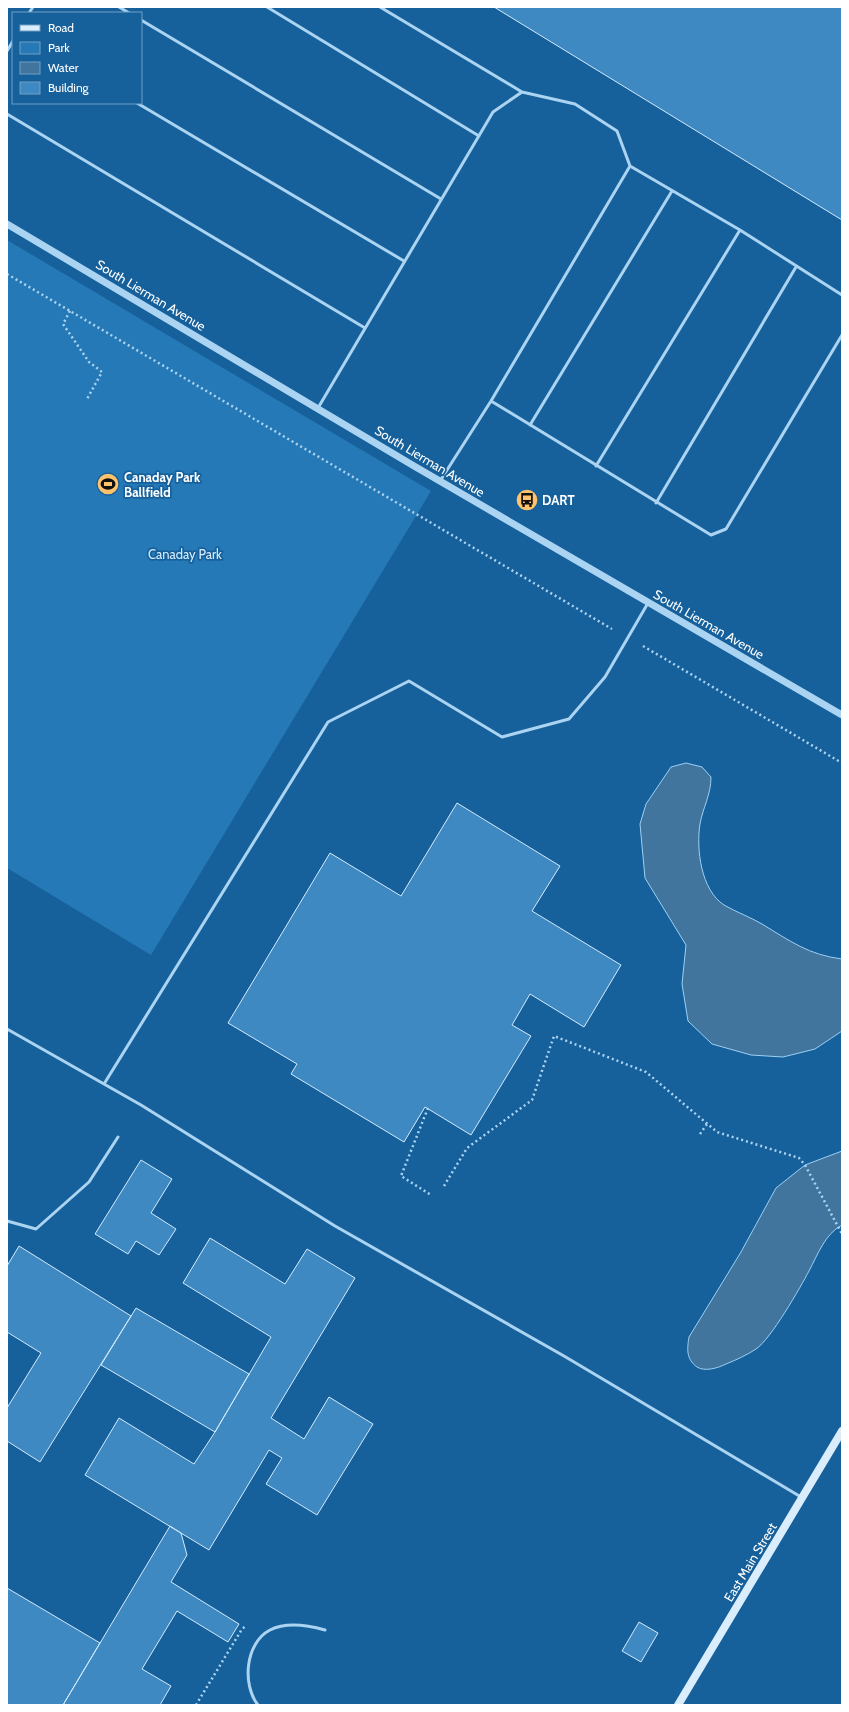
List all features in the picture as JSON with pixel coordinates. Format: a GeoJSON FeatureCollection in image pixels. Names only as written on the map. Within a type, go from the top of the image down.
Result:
{"type":"FeatureCollection","features":[{"type":"Feature","properties":{"kind":"main road","name":"East Main Street"},"geometry":{"type":"LineString","coordinates":[[678,1705],[842,1432]]}},
{"type":"Feature","properties":{"kind":"street","name":"South Lierman Avenue"},"geometry":{"type":"LineString","coordinates":[[7,224],[440,481],[842,715]]}},
{"type":"Feature","properties":{"kind":"lane"},"geometry":{"type":"LineString","coordinates":[[267,7],[479,136]]}},
{"type":"Feature","properties":{"kind":"lane"},"geometry":{"type":"LineString","coordinates":[[380,7],[522,92],[575,104],[617,131],[630,166],[740,230],[842,295]]}},
{"type":"Feature","properties":{"kind":"lane"},"geometry":{"type":"LineString","coordinates":[[142,21],[441,199]]}},
{"type":"Feature","properties":{"kind":"lane"},"geometry":{"type":"LineString","coordinates":[[317,408],[493,112],[522,92]]}},
{"type":"Feature","properties":{"kind":"lane"},"geometry":{"type":"LineString","coordinates":[[139,104],[404,261]]}},
{"type":"Feature","properties":{"kind":"lane"},"geometry":{"type":"LineString","coordinates":[[7,114],[365,328]]}},
{"type":"Feature","properties":{"kind":"lane"},"geometry":{"type":"LineString","coordinates":[[440,481],[491,401],[630,166]]}},
{"type":"Feature","properties":{"kind":"lane"},"geometry":{"type":"LineString","coordinates":[[530,425],[672,190]]}},
{"type":"Feature","properties":{"kind":"lane"},"geometry":{"type":"LineString","coordinates":[[596,466],[740,230]]}},
{"type":"Feature","properties":{"kind":"lane"},"geometry":{"type":"LineString","coordinates":[[656,503],[796,267]]}},
{"type":"Feature","properties":{"kind":"lane"},"geometry":{"type":"LineString","coordinates":[[491,401],[656,503],[711,535],[726,529],[842,335]]}},
{"type":"Feature","properties":{"kind":"lane"},"geometry":{"type":"LineString","coordinates":[[104,1084],[328,722],[409,681],[502,737],[570,718],[605,677],[648,603]]}},
{"type":"Feature","properties":{"kind":"lane"},"geometry":{"type":"LineString","coordinates":[[7,1029],[104,1084],[335,1226],[564,1356],[802,1498]]}},
{"type":"Feature","properties":{"kind":"lane"},"geometry":{"type":"LineString","coordinates":[[7,1221],[36,1229],[89,1182],[118,1137]]}},
{"type":"Feature","properties":{"kind":"lane"},"geometry":{"type":"LineString","coordinates":[[258,1705],[253,1699],[248,1676],[249,1658],[260,1639],[269,1630],[281,1627],[306,1625],[324,1630]]}},
{"type":"Feature","properties":{"kind":"path"},"geometry":{"type":"LineString","coordinates":[[7,274],[607,625]]}},
{"type":"Feature","properties":{"kind":"path"},"geometry":{"type":"LineString","coordinates":[[70,311],[63,324],[89,362],[102,372],[87,399]]}},
{"type":"Feature","properties":{"kind":"path"},"geometry":{"type":"LineString","coordinates":[[651,651],[842,763]]}},
{"type":"Feature","properties":{"kind":"path"},"geometry":{"type":"LineString","coordinates":[[444,1186],[467,1148],[532,1100],[554,1036],[646,1072],[717,1132],[799,1158],[805,1165],[842,1234]]}},
{"type":"Feature","properties":{"kind":"path"},"geometry":{"type":"LineString","coordinates":[[428,1108],[401,1176],[431,1195]]}},
{"type":"Feature","properties":{"kind":"path"},"geometry":{"type":"LineString","coordinates":[[700,1134],[707,1124]]}},
{"type":"Feature","properties":{"kind":"green space","name":"Canaday Park"},"geometry":{"type":"Polygon","coordinates":[[[7,240],[431,491],[151,955],[7,868],[7,240]]]}},
{"type":"Feature","properties":{"kind":"water"},"geometry":{"type":"Polygon","coordinates":[[[686,763],[702,767],[711,777],[710,790],[701,818],[699,845],[705,879],[716,898],[724,905],[757,921],[810,951],[842,959],[842,1031],[815,1049],[783,1057],[751,1055],[712,1044],[688,1021],[682,984],[686,945],[645,878],[640,824],[646,804],[671,767],[686,763]]]}},
{"type":"Feature","properties":{"kind":"water"},"geometry":{"type":"Polygon","coordinates":[[[842,1151],[842,1225],[826,1239],[822,1245],[785,1313],[769,1335],[756,1349],[715,1368],[704,1369],[697,1367],[693,1364],[688,1354],[689,1337],[741,1252],[776,1188],[805,1165],[842,1151]]]}},
{"type":"Feature","properties":{"kind":"building"},"geometry":{"type":"Polygon","coordinates":[[[494,7],[842,7],[842,220],[494,7]]]}},
{"type":"Feature","properties":{"kind":"building"},"geometry":{"type":"Polygon","coordinates":[[[457,803],[560,866],[532,911],[621,965],[584,1027],[530,994],[512,1025],[531,1036],[471,1135],[425,1107],[404,1142],[291,1074],[297,1064],[228,1023],[330,853],[401,896],[457,803]]]}},
{"type":"Feature","properties":{"kind":"building"},"geometry":{"type":"Polygon","coordinates":[[[141,1160],[172,1179],[151,1213],[176,1229],[159,1255],[136,1241],[128,1254],[95,1234],[141,1160]]]}},
{"type":"Feature","properties":{"kind":"building"},"geometry":{"type":"Polygon","coordinates":[[[210,1238],[285,1284],[307,1249],[355,1278],[271,1418],[304,1439],[329,1397],[373,1424],[317,1515],[266,1484],[282,1458],[269,1450],[209,1550],[85,1475],[119,1418],[194,1464],[215,1432],[271,1337],[183,1283],[210,1238]]]}},
{"type":"Feature","properties":{"kind":"building"},"geometry":{"type":"Polygon","coordinates":[[[19,1246],[131,1316],[40,1462],[7,1441],[7,1408],[41,1353],[7,1332],[7,1266],[19,1246]]]}},
{"type":"Feature","properties":{"kind":"building"},"geometry":{"type":"Polygon","coordinates":[[[136,1308],[249,1374],[215,1432],[101,1365],[136,1308]]]}},
{"type":"Feature","properties":{"kind":"building"},"geometry":{"type":"Polygon","coordinates":[[[170,1526],[181,1533],[187,1555],[171,1582],[239,1624],[228,1642],[177,1611],[142,1669],[171,1686],[160,1705],[63,1705],[170,1526]]]}},
{"type":"Feature","properties":{"kind":"building"},"geometry":{"type":"Polygon","coordinates":[[[7,1588],[100,1643],[63,1705],[7,1705],[7,1588]]]}},
{"type":"Feature","properties":{"kind":"building"},"geometry":{"type":"Polygon","coordinates":[[[639,1622],[658,1633],[641,1662],[622,1651],[639,1622]]]}},
{"type":"Feature","properties":{"kind":"place","name":"Canaday Park Ballfield"},"geometry":{"type":"Point","coordinates":[108,484]}},
{"type":"Feature","properties":{"kind":"place","name":"DART"},"geometry":{"type":"Point","coordinates":[527,500]}}]}
